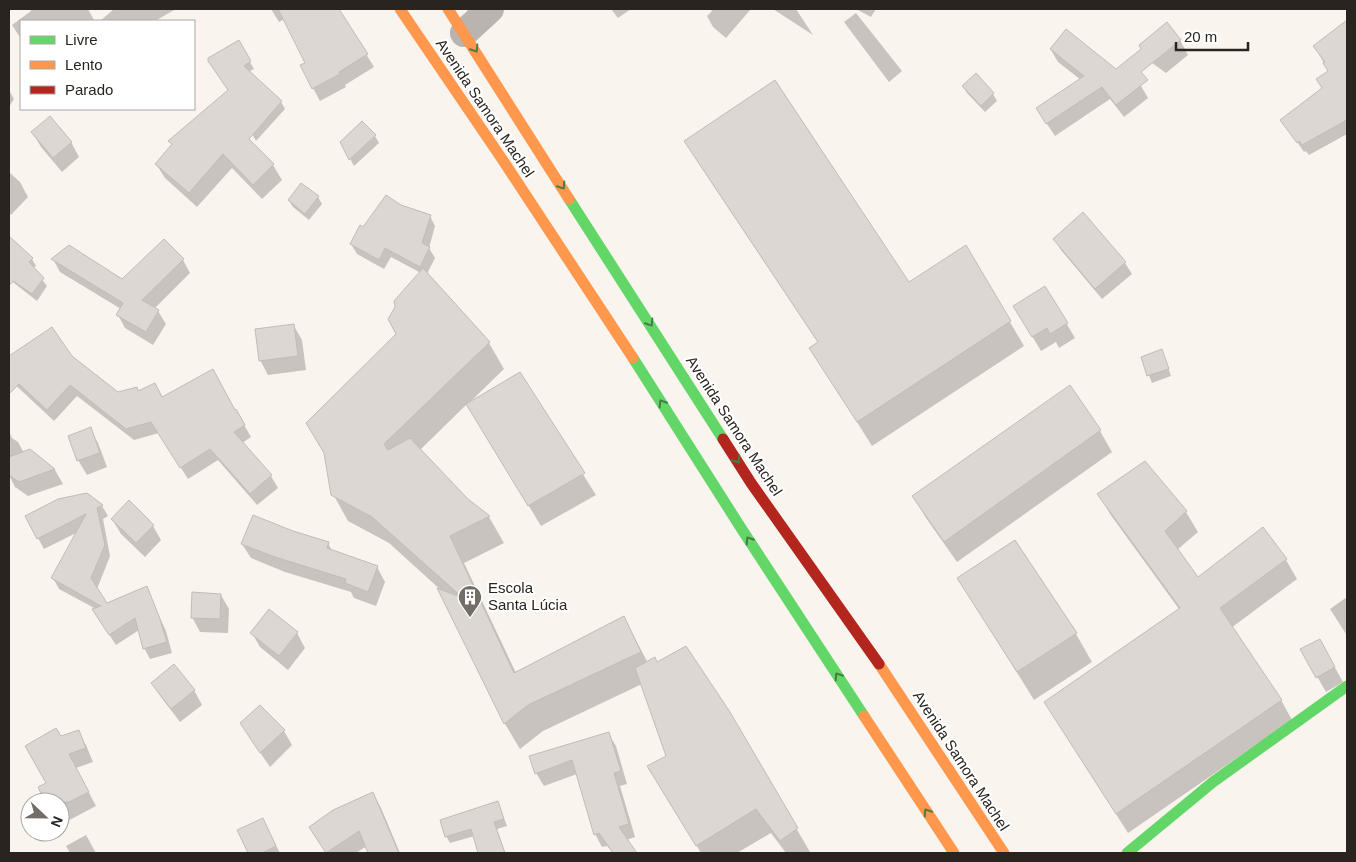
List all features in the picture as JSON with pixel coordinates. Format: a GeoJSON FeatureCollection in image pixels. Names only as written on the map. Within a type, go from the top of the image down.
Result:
{"type":"FeatureCollection","features":[{"type":"Feature","properties":{"kind":"main road","name":"Avenida Samora Machel"},"geometry":{"type":"LineString","coordinates":[[400,9],[623,342],[741,528],[954,853]]}},
{"type":"Feature","properties":{"kind":"main road","name":"Avenida Samora Machel"},"geometry":{"type":"LineString","coordinates":[[448,9],[751,483],[898,691],[1004,853]]}},
{"type":"Feature","properties":{"kind":"main road"},"geometry":{"type":"LineString","coordinates":[[1127,853],[1213,782],[1347,686]]}},
{"type":"Feature","properties":{"kind":"street"},"geometry":{"type":"LineString","coordinates":[[464,33],[490,9]]}},
{"type":"Feature","properties":{"kind":"building"},"geometry":{"type":"Polygon","coordinates":[[[278,9],[339,9],[368,54],[339,72],[340,74],[312,89],[300,65],[305,63],[278,9]]]}},
{"type":"Feature","properties":{"kind":"building"},"geometry":{"type":"Polygon","coordinates":[[[1347,20],[1347,120],[1302,145],[1299,141],[1297,143],[1280,120],[1322,88],[1316,79],[1328,71],[1323,63],[1325,62],[1313,46],[1347,20]]]}},
{"type":"Feature","properties":{"kind":"building"},"geometry":{"type":"Polygon","coordinates":[[[1167,22],[1181,40],[1141,72],[1148,80],[1116,105],[1102,87],[1046,124],[1036,108],[1084,76],[1050,49],[1066,29],[1116,69],[1141,49],[1139,45],[1167,22]]]}},
{"type":"Feature","properties":{"kind":"building"},"geometry":{"type":"Polygon","coordinates":[[[239,40],[251,61],[244,66],[282,101],[249,139],[274,164],[253,185],[223,154],[189,193],[155,164],[172,144],[168,141],[228,90],[208,61],[208,58],[239,40]]]}},
{"type":"Feature","properties":{"kind":"building"},"geometry":{"type":"Polygon","coordinates":[[[976,73],[994,93],[981,106],[962,86],[976,73]]]}},
{"type":"Feature","properties":{"kind":"building"},"geometry":{"type":"Polygon","coordinates":[[[775,80],[909,282],[966,245],[1011,321],[857,422],[809,348],[818,342],[684,141],[775,80]]]}},
{"type":"Feature","properties":{"kind":"building"},"geometry":{"type":"Polygon","coordinates":[[[50,116],[72,142],[53,158],[31,132],[50,116]]]}},
{"type":"Feature","properties":{"kind":"building"},"geometry":{"type":"Polygon","coordinates":[[[362,121],[376,135],[349,160],[340,142],[362,121]]]}},
{"type":"Feature","properties":{"kind":"building"},"geometry":{"type":"Polygon","coordinates":[[[301,183],[319,196],[305,214],[288,200],[301,183]]]}},
{"type":"Feature","properties":{"kind":"building"},"geometry":{"type":"Polygon","coordinates":[[[386,195],[401,205],[431,215],[422,243],[430,247],[420,267],[385,248],[379,260],[350,244],[360,225],[363,227],[386,195]]]}},
{"type":"Feature","properties":{"kind":"building"},"geometry":{"type":"Polygon","coordinates":[[[1083,212],[1126,262],[1095,289],[1053,239],[1083,212]]]}},
{"type":"Feature","properties":{"kind":"building"},"geometry":{"type":"Polygon","coordinates":[[[9,236],[33,258],[29,262],[44,278],[32,294],[13,281],[9,286],[9,236]]]}},
{"type":"Feature","properties":{"kind":"building"},"geometry":{"type":"Polygon","coordinates":[[[164,239],[184,259],[142,300],[159,310],[146,332],[116,315],[123,303],[51,259],[69,245],[122,279],[164,239]]]}},
{"type":"Feature","properties":{"kind":"building"},"geometry":{"type":"Polygon","coordinates":[[[423,268],[490,342],[384,444],[388,450],[410,438],[468,499],[490,516],[450,536],[514,673],[624,616],[641,652],[528,705],[504,724],[437,588],[463,598],[372,517],[331,495],[324,453],[306,423],[396,334],[388,319],[395,307],[394,301],[423,268]]]}},
{"type":"Feature","properties":{"kind":"building"},"geometry":{"type":"Polygon","coordinates":[[[1045,286],[1068,323],[1050,334],[1047,328],[1032,337],[1013,306],[1045,286]]]}},
{"type":"Feature","properties":{"kind":"building"},"geometry":{"type":"Polygon","coordinates":[[[294,324],[298,356],[259,361],[255,329],[294,324]]]}},
{"type":"Feature","properties":{"kind":"building"},"geometry":{"type":"Polygon","coordinates":[[[52,327],[72,356],[118,392],[137,387],[138,391],[155,383],[162,397],[213,369],[245,425],[234,432],[272,475],[250,494],[210,449],[180,468],[151,422],[126,429],[70,385],[47,410],[19,384],[9,394],[9,356],[52,327]]]}},
{"type":"Feature","properties":{"kind":"building"},"geometry":{"type":"Polygon","coordinates":[[[1162,349],[1169,369],[1147,376],[1141,357],[1162,349]]]}},
{"type":"Feature","properties":{"kind":"building"},"geometry":{"type":"Polygon","coordinates":[[[520,372],[585,473],[528,506],[466,404],[520,372]]]}},
{"type":"Feature","properties":{"kind":"building"},"geometry":{"type":"Polygon","coordinates":[[[1070,385],[1101,430],[944,542],[912,496],[1070,385]]]}},
{"type":"Feature","properties":{"kind":"building"},"geometry":{"type":"Polygon","coordinates":[[[91,427],[100,453],[77,461],[68,436],[91,427]]]}},
{"type":"Feature","properties":{"kind":"building"},"geometry":{"type":"Polygon","coordinates":[[[30,449],[55,469],[19,482],[9,475],[9,457],[30,449]]]}},
{"type":"Feature","properties":{"kind":"building"},"geometry":{"type":"Polygon","coordinates":[[[1145,461],[1187,511],[1165,531],[1198,577],[1263,527],[1287,559],[1220,608],[1282,700],[1116,814],[1044,702],[1180,608],[1097,494],[1145,461]]]}},
{"type":"Feature","properties":{"kind":"building"},"geometry":{"type":"Polygon","coordinates":[[[87,493],[103,505],[97,508],[105,545],[91,578],[107,603],[147,586],[167,642],[143,649],[135,618],[109,635],[92,609],[101,606],[51,578],[86,514],[37,539],[25,516],[58,499],[87,493]]]}},
{"type":"Feature","properties":{"kind":"building"},"geometry":{"type":"Polygon","coordinates":[[[129,500],[154,525],[136,543],[111,519],[129,500]]]}},
{"type":"Feature","properties":{"kind":"building"},"geometry":{"type":"Polygon","coordinates":[[[253,515],[293,531],[329,542],[327,548],[378,566],[368,592],[345,583],[346,579],[275,557],[241,544],[253,515]]]}},
{"type":"Feature","properties":{"kind":"building"},"geometry":{"type":"Polygon","coordinates":[[[1015,540],[1077,633],[1017,672],[957,578],[1015,540]]]}},
{"type":"Feature","properties":{"kind":"building"},"geometry":{"type":"Polygon","coordinates":[[[192,592],[221,594],[220,619],[191,618],[192,592]]]}},
{"type":"Feature","properties":{"kind":"building"},"geometry":{"type":"Polygon","coordinates":[[[269,609],[298,632],[279,656],[250,633],[269,609]]]}},
{"type":"Feature","properties":{"kind":"building"},"geometry":{"type":"Polygon","coordinates":[[[1320,639],[1335,667],[1316,678],[1300,649],[1320,639]]]}},
{"type":"Feature","properties":{"kind":"building"},"geometry":{"type":"Polygon","coordinates":[[[686,646],[730,712],[798,828],[780,841],[756,809],[696,846],[647,766],[666,756],[635,668],[655,657],[657,662],[686,646]]]}},
{"type":"Feature","properties":{"kind":"building"},"geometry":{"type":"Polygon","coordinates":[[[174,664],[195,690],[171,709],[151,683],[174,664]]]}},
{"type":"Feature","properties":{"kind":"building"},"geometry":{"type":"Polygon","coordinates":[[[260,705],[285,730],[260,753],[240,723],[260,705]]]}},
{"type":"Feature","properties":{"kind":"building"},"geometry":{"type":"Polygon","coordinates":[[[56,728],[61,736],[79,730],[86,748],[69,754],[89,792],[70,802],[70,792],[40,792],[38,787],[46,783],[25,746],[56,728]]]}},
{"type":"Feature","properties":{"kind":"building"},"geometry":{"type":"Polygon","coordinates":[[[609,732],[621,771],[614,773],[629,824],[619,827],[637,853],[613,853],[599,833],[594,835],[572,760],[535,774],[529,756],[609,732]]]}},
{"type":"Feature","properties":{"kind":"building"},"geometry":{"type":"Polygon","coordinates":[[[373,792],[399,853],[368,853],[359,831],[326,853],[309,827],[333,810],[373,792]]]}},
{"type":"Feature","properties":{"kind":"building"},"geometry":{"type":"Polygon","coordinates":[[[498,801],[504,819],[494,822],[505,853],[478,853],[471,829],[445,837],[440,820],[498,801]]]}},
{"type":"Feature","properties":{"kind":"building"},"geometry":{"type":"Polygon","coordinates":[[[263,818],[276,846],[262,853],[248,853],[237,830],[263,818]]]}},
{"type":"Feature","properties":{"kind":"traffic: fast"},"geometry":{"type":"LineString","coordinates":[[569,199],[723,439]]}},
{"type":"Feature","properties":{"kind":"traffic: fast"},"geometry":{"type":"LineString","coordinates":[[633,358],[864,716]]}},
{"type":"Feature","properties":{"kind":"traffic: fast"},"geometry":{"type":"LineString","coordinates":[[1127,853],[1213,782],[1347,686]]}},
{"type":"Feature","properties":{"kind":"traffic: slow"},"geometry":{"type":"LineString","coordinates":[[400,9],[502,159],[633,358]]}},
{"type":"Feature","properties":{"kind":"traffic: slow"},"geometry":{"type":"LineString","coordinates":[[448,9],[569,199]]}},
{"type":"Feature","properties":{"kind":"traffic: slow"},"geometry":{"type":"LineString","coordinates":[[879,664],[1004,853]]}},
{"type":"Feature","properties":{"kind":"traffic: slow"},"geometry":{"type":"LineString","coordinates":[[864,716],[954,853]]}},
{"type":"Feature","properties":{"kind":"traffic: jam"},"geometry":{"type":"LineString","coordinates":[[723,439],[751,483],[879,664]]}},
{"type":"Feature","properties":{"kind":"place","name":"Escola Santa Lúcia"},"geometry":{"type":"Point","coordinates":[470,618]}}]}
